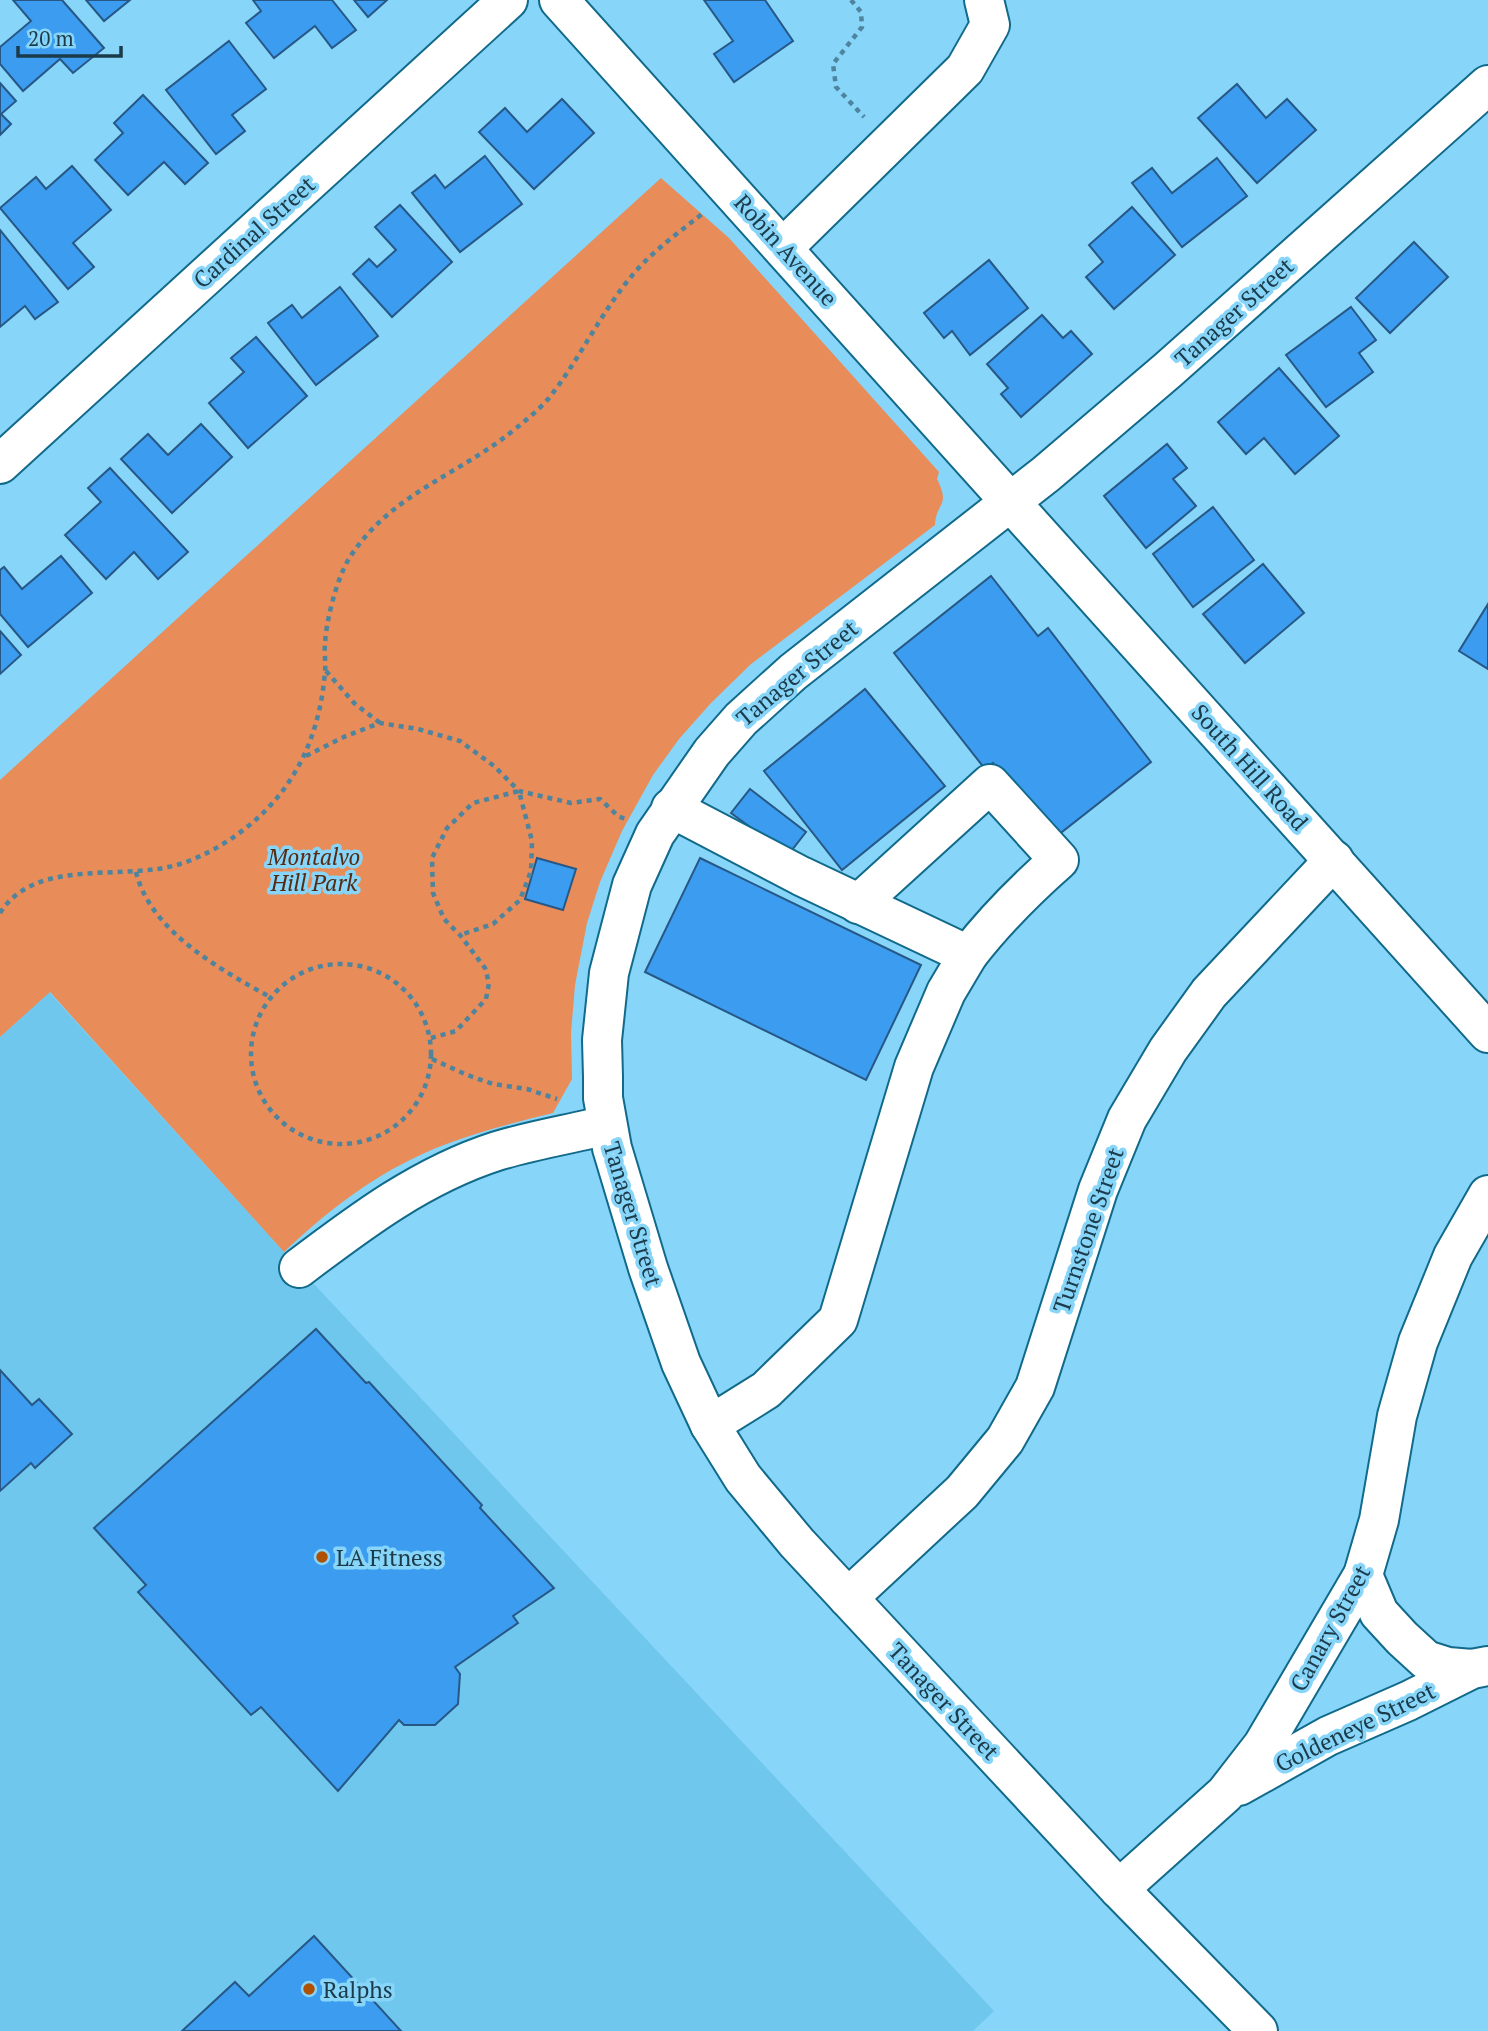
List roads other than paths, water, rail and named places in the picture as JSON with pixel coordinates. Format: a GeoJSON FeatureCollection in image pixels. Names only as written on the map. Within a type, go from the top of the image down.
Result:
{"type":"FeatureCollection","features":[{"type":"Feature","properties":{"kind":"street","name":"Cardinal Street"},"geometry":{"type":"LineString","coordinates":[[0,464],[508,0]]}},
{"type":"Feature","properties":{"kind":"street","name":"Robin Avenue"},"geometry":{"type":"LineString","coordinates":[[559,0],[1011,502]]}},
{"type":"Feature","properties":{"kind":"street"},"geometry":{"type":"LineString","coordinates":[[783,248],[965,69],[990,25],[984,0]]}},
{"type":"Feature","properties":{"kind":"street","name":"Tanager Street"},"geometry":{"type":"LineString","coordinates":[[1258,2031],[1119,1889],[797,1543],[743,1478],[710,1425],[681,1363],[648,1268],[619,1175],[607,1125],[603,1098],[602,1040],[608,973],[632,885],[663,821],[712,752],[766,695],[1011,502],[1168,370],[1488,85]]}},
{"type":"Feature","properties":{"kind":"street","name":"South Hill Road"},"geometry":{"type":"LineString","coordinates":[[1011,502],[1488,1033]]}},
{"type":"Feature","properties":{"kind":"street"},"geometry":{"type":"LineString","coordinates":[[710,1425],[766,1390],[838,1320],[914,1067],[946,992],[968,955],[994,921],[1059,860],[990,784],[858,904]]}},
{"type":"Feature","properties":{"kind":"street"},"geometry":{"type":"LineString","coordinates":[[663,821],[858,904],[968,955]]}},
{"type":"Feature","properties":{"kind":"street","name":"Turnstone Street"},"geometry":{"type":"LineString","coordinates":[[848,1598],[962,1492],[1005,1440],[1035,1387],[1098,1190],[1128,1119],[1168,1050],[1209,993],[1334,860]]}},
{"type":"Feature","properties":{"kind":"street"},"geometry":{"type":"LineString","coordinates":[[299,1268],[372,1213],[430,1179],[497,1151],[607,1125]]}},
{"type":"Feature","properties":{"kind":"street","name":"Canary Street"},"geometry":{"type":"LineString","coordinates":[[1119,1889],[1225,1794],[1263,1745],[1363,1575],[1378,1520],[1397,1416],[1418,1342],[1453,1256],[1488,1195]]}},
{"type":"Feature","properties":{"kind":"street"},"geometry":{"type":"LineString","coordinates":[[1363,1575],[1379,1613],[1426,1660],[1448,1667],[1480,1667]]}},
{"type":"Feature","properties":{"kind":"street","name":"Goldeneye Street"},"geometry":{"type":"LineString","coordinates":[[1225,1794],[1328,1736],[1480,1667]]}},
{"type":"Feature","properties":{"kind":"place","name":"LA Fitness"},"geometry":{"type":"Point","coordinates":[322,1557]}},
{"type":"Feature","properties":{"kind":"place","name":"Ralphs"},"geometry":{"type":"Point","coordinates":[309,1989]}},
{"type":"Feature","properties":{"kind":"park label","name":"Montalvo Hill Park"},"geometry":{"type":"Point","coordinates":[314,869]}}]}
